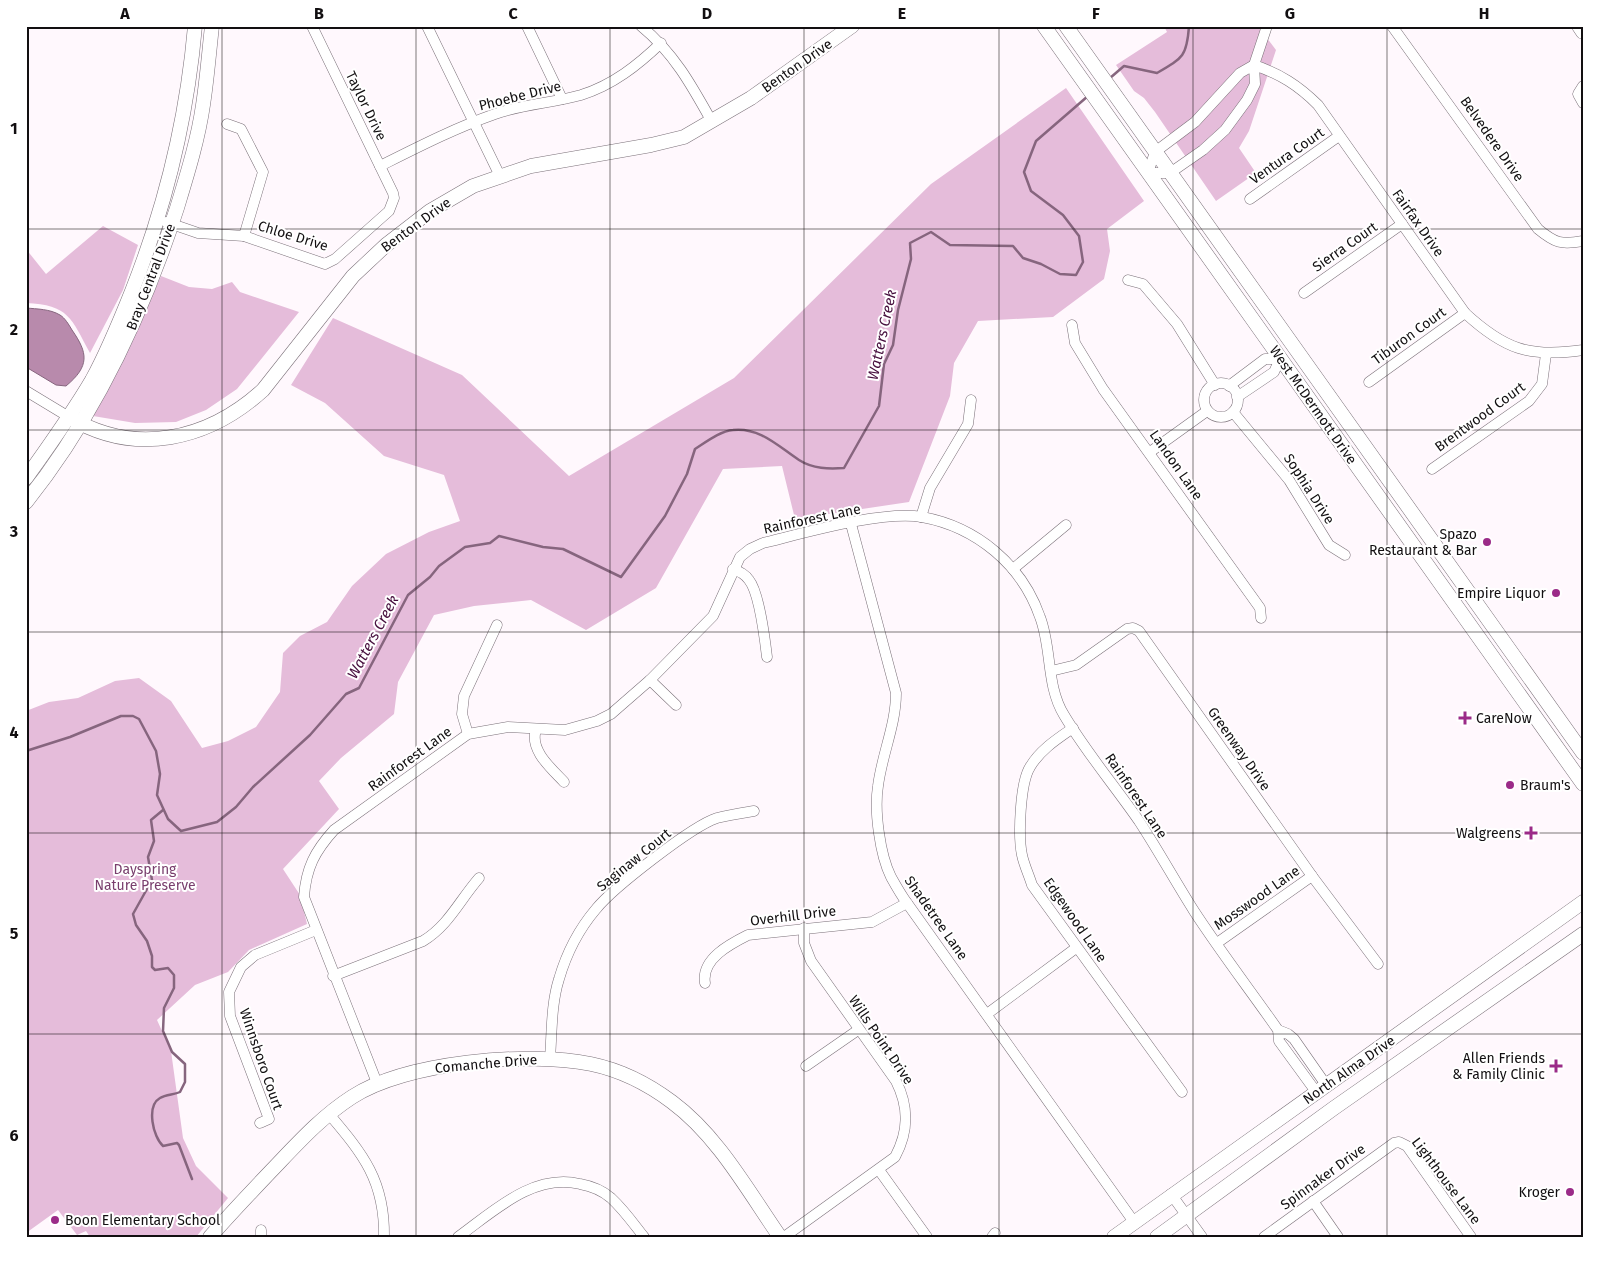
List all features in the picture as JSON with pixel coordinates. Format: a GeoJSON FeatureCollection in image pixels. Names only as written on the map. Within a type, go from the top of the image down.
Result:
{"type":"FeatureCollection","features":[{"type":"Feature","properties":{"kind":"main road","name":"Bray Central Drive"},"geometry":{"type":"LineString","coordinates":[[26,478],[69,417],[92,380],[117,332],[148,250],[171,174],[187,104],[195,26]]}},
{"type":"Feature","properties":{"kind":"main road","name":"Bray Central Drive"},"geometry":{"type":"LineString","coordinates":[[26,502],[81,425],[132,328],[161,258],[185,181],[203,107],[212,26]]}},
{"type":"Feature","properties":{"kind":"main road","name":"Benton Drive"},"geometry":{"type":"LineString","coordinates":[[69,417],[81,425],[104,434],[133,439],[188,434],[224,420],[247,405],[262,390],[333,300],[370,258],[430,211],[472,186],[531,166],[651,146],[684,136],[712,122],[751,98],[852,26]]}},
{"type":"Feature","properties":{"kind":"main road","name":"West McDermott Drive"},"geometry":{"type":"LineString","coordinates":[[1044,26],[1583,784]]}},
{"type":"Feature","properties":{"kind":"main road","name":"West McDermott Drive"},"geometry":{"type":"LineString","coordinates":[[1066,26],[1583,753]]}},
{"type":"Feature","properties":{"kind":"main road"},"geometry":{"type":"LineString","coordinates":[[1579,26],[1583,32]]}},
{"type":"Feature","properties":{"kind":"main road"},"geometry":{"type":"LineString","coordinates":[[1280,359],[1295,349]]}},
{"type":"Feature","properties":{"kind":"main road"},"geometry":{"type":"LineString","coordinates":[[1424,562],[1439,552]]}},
{"type":"Feature","properties":{"kind":"main road"},"geometry":{"type":"LineString","coordinates":[[1522,699],[1538,690]]}},
{"type":"Feature","properties":{"kind":"main road","name":"North Alma Drive"},"geometry":{"type":"LineString","coordinates":[[1114,1237],[1171,1194],[1583,902]]}},
{"type":"Feature","properties":{"kind":"main road","name":"North Alma Drive"},"geometry":{"type":"LineString","coordinates":[[1157,1237],[1334,1108],[1583,934]]}},
{"type":"Feature","properties":{"kind":"main road","name":"Comanche Drive"},"geometry":{"type":"LineString","coordinates":[[210,1237],[315,1125],[353,1096],[377,1083],[423,1070],[501,1060],[550,1058],[590,1064],[613,1070],[652,1089],[673,1102],[705,1132],[780,1237]]}},
{"type":"Feature","properties":{"kind":"main road"},"geometry":{"type":"LineString","coordinates":[[1321,1089],[1334,1108]]}},
{"type":"Feature","properties":{"kind":"street","name":"Taylor Drive"},"geometry":{"type":"LineString","coordinates":[[312,26],[394,198]]}},
{"type":"Feature","properties":{"kind":"street"},"geometry":{"type":"LineString","coordinates":[[427,26],[500,176]]}},
{"type":"Feature","properties":{"kind":"street"},"geometry":{"type":"LineString","coordinates":[[527,26],[562,99]]}},
{"type":"Feature","properties":{"kind":"street"},"geometry":{"type":"LineString","coordinates":[[641,26],[661,43],[681,67],[712,122]]}},
{"type":"Feature","properties":{"kind":"street"},"geometry":{"type":"LineString","coordinates":[[1254,65],[1240,73],[1195,122],[1155,152],[1148,173],[1170,173],[1203,150],[1225,130],[1247,100],[1255,84],[1254,65],[1267,26]]}},
{"type":"Feature","properties":{"kind":"street","name":"Belvedere Drive"},"geometry":{"type":"LineString","coordinates":[[1392,26],[1538,229],[1557,242],[1566,244],[1583,242]]}},
{"type":"Feature","properties":{"kind":"street","name":"Phoebe Drive"},"geometry":{"type":"LineString","coordinates":[[380,166],[441,136],[497,113],[582,95],[607,85],[644,59],[661,43]]}},
{"type":"Feature","properties":{"kind":"street","name":"Fairfax Drive"},"geometry":{"type":"LineString","coordinates":[[1254,65],[1284,76],[1304,91],[1318,105],[1465,313],[1486,333],[1519,349],[1546,354],[1583,350]]}},
{"type":"Feature","properties":{"kind":"street"},"geometry":{"type":"LineString","coordinates":[[1583,86],[1578,94],[1583,103]]}},
{"type":"Feature","properties":{"kind":"street"},"geometry":{"type":"LineString","coordinates":[[227,124],[241,129],[262,172],[244,236]]}},
{"type":"Feature","properties":{"kind":"street","name":"Ventura Court"},"geometry":{"type":"LineString","coordinates":[[1250,199],[1339,136]]}},
{"type":"Feature","properties":{"kind":"street","name":"Chloe Drive"},"geometry":{"type":"LineString","coordinates":[[158,218],[171,225],[198,233],[244,236],[325,264],[336,259],[389,211],[394,198]]}},
{"type":"Feature","properties":{"kind":"street","name":"Sierra Court"},"geometry":{"type":"LineString","coordinates":[[1304,293],[1402,224]]}},
{"type":"Feature","properties":{"kind":"street"},"geometry":{"type":"LineString","coordinates":[[1128,280],[1143,284],[1177,324],[1214,385]]}},
{"type":"Feature","properties":{"kind":"street","name":"Tiburon Court"},"geometry":{"type":"LineString","coordinates":[[1369,382],[1465,313]]}},
{"type":"Feature","properties":{"kind":"street","name":"Landon Lane"},"geometry":{"type":"LineString","coordinates":[[1072,326],[1075,343],[1103,389],[1260,608],[1261,618]]}},
{"type":"Feature","properties":{"kind":"street","name":"Brentwood Court"},"geometry":{"type":"LineString","coordinates":[[1432,469],[1529,401],[1542,384],[1546,354]]}},
{"type":"Feature","properties":{"kind":"street"},"geometry":{"type":"LineString","coordinates":[[1265,359],[1280,359],[1274,372],[1237,397],[1233,412],[1223,417],[1217,417],[1208,411],[1204,403],[1205,395],[1214,385],[1229,386],[1265,359]]}},
{"type":"Feature","properties":{"kind":"street"},"geometry":{"type":"LineString","coordinates":[[1229,386],[1237,397]]}},
{"type":"Feature","properties":{"kind":"street","name":"Benton Drive"},"geometry":{"type":"LineString","coordinates":[[26,391],[69,417]]}},
{"type":"Feature","properties":{"kind":"street"},"geometry":{"type":"LineString","coordinates":[[921,517],[930,488],[968,424],[971,400]]}},
{"type":"Feature","properties":{"kind":"street"},"geometry":{"type":"LineString","coordinates":[[1150,452],[1208,411]]}},
{"type":"Feature","properties":{"kind":"street","name":"Sophia Drive"},"geometry":{"type":"LineString","coordinates":[[1233,412],[1289,480],[1329,545],[1345,555]]}},
{"type":"Feature","properties":{"kind":"street","name":"Rainforest Lane"},"geometry":{"type":"LineString","coordinates":[[377,1083],[304,897],[305,881],[318,848],[334,830],[468,734],[508,727],[536,730],[565,730],[597,721],[611,714],[650,680],[713,616],[733,569],[740,557],[750,549],[763,543],[878,518],[921,517],[950,525],[974,535],[998,553],[1013,569],[1031,595],[1041,619],[1050,671],[1058,702],[1073,728],[1139,822],[1194,912],[1278,1030],[1279,1041],[1312,1088],[1321,1089]]}},
{"type":"Feature","properties":{"kind":"street","name":"Shadetree Lane"},"geometry":{"type":"LineString","coordinates":[[851,524],[896,692],[896,714],[878,786],[876,805],[881,840],[890,875],[907,903],[1134,1222]]}},
{"type":"Feature","properties":{"kind":"street"},"geometry":{"type":"LineString","coordinates":[[1013,569],[1066,524]]}},
{"type":"Feature","properties":{"kind":"street"},"geometry":{"type":"LineString","coordinates":[[733,569],[744,573],[751,582],[764,630],[767,657]]}},
{"type":"Feature","properties":{"kind":"street"},"geometry":{"type":"LineString","coordinates":[[468,734],[462,714],[464,696],[496,626]]}},
{"type":"Feature","properties":{"kind":"street","name":"Greenway Drive"},"geometry":{"type":"LineString","coordinates":[[1050,671],[1076,665],[1126,629],[1137,629],[1312,876],[1378,964]]}},
{"type":"Feature","properties":{"kind":"street"},"geometry":{"type":"LineString","coordinates":[[650,680],[676,706]]}},
{"type":"Feature","properties":{"kind":"street","name":"Edgewood Lane"},"geometry":{"type":"LineString","coordinates":[[1073,728],[1044,750],[1029,768],[1024,786],[1020,842],[1022,856],[1032,885],[1182,1092]]}},
{"type":"Feature","properties":{"kind":"street"},"geometry":{"type":"LineString","coordinates":[[536,730],[534,735],[538,750],[548,765],[564,782]]}},
{"type":"Feature","properties":{"kind":"street","name":"Saginaw Court"},"geometry":{"type":"LineString","coordinates":[[550,1058],[554,1008],[559,980],[576,939],[596,909],[633,876],[697,828],[716,819],[754,811]]}},
{"type":"Feature","properties":{"kind":"street","name":"Mosswood Lane"},"geometry":{"type":"LineString","coordinates":[[1217,943],[1312,876]]}},
{"type":"Feature","properties":{"kind":"street"},"geometry":{"type":"LineString","coordinates":[[334,976],[423,941],[435,933],[448,921],[464,896],[479,878]]}},
{"type":"Feature","properties":{"kind":"street","name":"Overhill Drive"},"geometry":{"type":"LineString","coordinates":[[705,983],[704,975],[708,964],[741,938],[748,935],[872,922],[907,903]]}},
{"type":"Feature","properties":{"kind":"street","name":"Wills Point Drive"},"geometry":{"type":"LineString","coordinates":[[784,1237],[895,1157],[901,1146],[906,1124],[906,1111],[896,1081],[858,1030],[811,961],[804,942],[804,928]]}},
{"type":"Feature","properties":{"kind":"street","name":"Winnsboro Court"},"geometry":{"type":"LineString","coordinates":[[260,1123],[269,1119],[230,1016],[229,992],[241,966],[255,955],[316,930]]}},
{"type":"Feature","properties":{"kind":"street"},"geometry":{"type":"LineString","coordinates":[[986,1014],[1076,948]]}},
{"type":"Feature","properties":{"kind":"street"},"geometry":{"type":"LineString","coordinates":[[806,1066],[858,1030]]}},
{"type":"Feature","properties":{"kind":"street"},"geometry":{"type":"LineString","coordinates":[[329,1114],[368,1164],[374,1175],[384,1211],[384,1237]]}},
{"type":"Feature","properties":{"kind":"street","name":"Spinnaker Drive"},"geometry":{"type":"LineString","coordinates":[[1264,1237],[1394,1143],[1400,1142]]}},
{"type":"Feature","properties":{"kind":"street","name":"Lighthouse Lane"},"geometry":{"type":"LineString","coordinates":[[1400,1142],[1405,1144],[1471,1237]]}},
{"type":"Feature","properties":{"kind":"street"},"geometry":{"type":"LineString","coordinates":[[879,1170],[928,1237]]}},
{"type":"Feature","properties":{"kind":"street"},"geometry":{"type":"LineString","coordinates":[[458,1237],[528,1188],[547,1182],[567,1181],[592,1187],[610,1197],[624,1211],[644,1237]]}},
{"type":"Feature","properties":{"kind":"street"},"geometry":{"type":"LineString","coordinates":[[1171,1194],[1202,1237]]}},
{"type":"Feature","properties":{"kind":"street"},"geometry":{"type":"LineString","coordinates":[[1313,1201],[1338,1237]]}},
{"type":"Feature","properties":{"kind":"green space"},"geometry":{"type":"Polygon","coordinates":[[[1164,26],[1258,26],[1276,50],[1249,131],[1239,148],[1256,173],[1216,201],[1155,112],[1144,98],[1134,91],[1116,65],[1167,32],[1164,26]]]}},
{"type":"Feature","properties":{"kind":"green space","name":"Dayspring Nature Preserve"},"geometry":{"type":"Polygon","coordinates":[[[1066,88],[1144,201],[1107,229],[1110,251],[1104,279],[1053,317],[978,321],[954,363],[950,396],[909,502],[795,519],[782,466],[723,469],[656,588],[586,630],[531,600],[474,606],[434,615],[398,682],[394,714],[341,758],[319,781],[339,809],[283,869],[300,895],[307,924],[249,950],[228,972],[195,985],[157,1020],[171,1051],[183,1138],[196,1166],[228,1198],[196,1237],[90,1237],[86,1231],[77,1235],[58,1210],[26,1233],[26,711],[49,702],[78,698],[115,681],[139,678],[171,701],[202,748],[228,741],[256,727],[280,692],[283,653],[300,636],[327,622],[352,586],[386,554],[429,532],[460,521],[444,475],[384,456],[325,403],[291,385],[333,318],[462,375],[569,476],[734,378],[931,184],[1066,88]]]}},
{"type":"Feature","properties":{"kind":"green space"},"geometry":{"type":"Polygon","coordinates":[[[103,226],[138,245],[123,290],[90,353],[73,322],[60,310],[40,304],[26,303],[26,249],[46,274],[103,226]]]}},
{"type":"Feature","properties":{"kind":"green space"},"geometry":{"type":"Polygon","coordinates":[[[161,276],[189,287],[212,289],[232,282],[240,292],[299,312],[237,389],[206,410],[176,422],[135,423],[93,416],[95,408],[128,350],[161,276]]]}},
{"type":"Feature","properties":{"kind":"shaded area"},"geometry":{"type":"Polygon","coordinates":[[[26,308],[48,310],[60,315],[77,338],[83,353],[83,366],[74,379],[66,386],[56,385],[26,367],[26,308]]]}},
{"type":"Feature","properties":{"kind":"waterway","name":"Watters Creek"},"geometry":{"type":"LineString","coordinates":[[1110,78],[1124,66],[1157,73],[1173,64],[1185,50],[1189,26]]}},
{"type":"Feature","properties":{"kind":"waterway","name":"Watters Creek"},"geometry":{"type":"LineString","coordinates":[[26,751],[70,737],[121,716],[133,716],[139,719],[156,751],[160,774],[157,795],[168,819],[181,831],[217,822],[236,807],[253,787],[310,735],[346,694],[359,688],[408,595],[430,577],[439,566],[465,547],[490,543],[499,536],[543,547],[563,549],[621,577],[665,516],[687,474],[695,449],[718,435],[733,430],[752,432],[769,439],[799,460],[815,467],[844,468],[879,406],[884,364],[893,345],[898,310],[911,259],[910,243],[931,232],[950,245],[1013,246],[1023,258],[1041,264],[1060,274],[1076,275],[1083,262],[1079,236],[1063,215],[1031,191],[1024,172],[1036,141],[1088,96]]}},
{"type":"Feature","properties":{"kind":"waterway"},"geometry":{"type":"LineString","coordinates":[[163,810],[151,820],[154,841],[148,857],[152,880],[133,914],[136,925],[147,941],[152,956],[152,967],[155,970],[168,968],[174,975],[174,988],[164,1008],[163,1031],[172,1052],[185,1064],[185,1082],[180,1092],[162,1097],[156,1102],[153,1108],[152,1122],[156,1136],[163,1146],[177,1143],[179,1145],[192,1179]]}},
{"type":"Feature","properties":{"kind":"place","name":"Spazo Restaurant & Bar"},"geometry":{"type":"Point","coordinates":[1487,542]}},
{"type":"Feature","properties":{"kind":"place","name":"Empire Liquor"},"geometry":{"type":"Point","coordinates":[1556,593]}},
{"type":"Feature","properties":{"kind":"place","name":"CareNow"},"geometry":{"type":"Point","coordinates":[1465,718]}},
{"type":"Feature","properties":{"kind":"place","name":"Braum's"},"geometry":{"type":"Point","coordinates":[1510,785]}},
{"type":"Feature","properties":{"kind":"place","name":"Walgreens"},"geometry":{"type":"Point","coordinates":[1531,833]}},
{"type":"Feature","properties":{"kind":"place","name":"Allen Friends & Family Clinic"},"geometry":{"type":"Point","coordinates":[1556,1066]}},
{"type":"Feature","properties":{"kind":"place","name":"Kroger"},"geometry":{"type":"Point","coordinates":[1570,1192]}},
{"type":"Feature","properties":{"kind":"place","name":"Boon Elementary School"},"geometry":{"type":"Point","coordinates":[55,1220]}}]}
